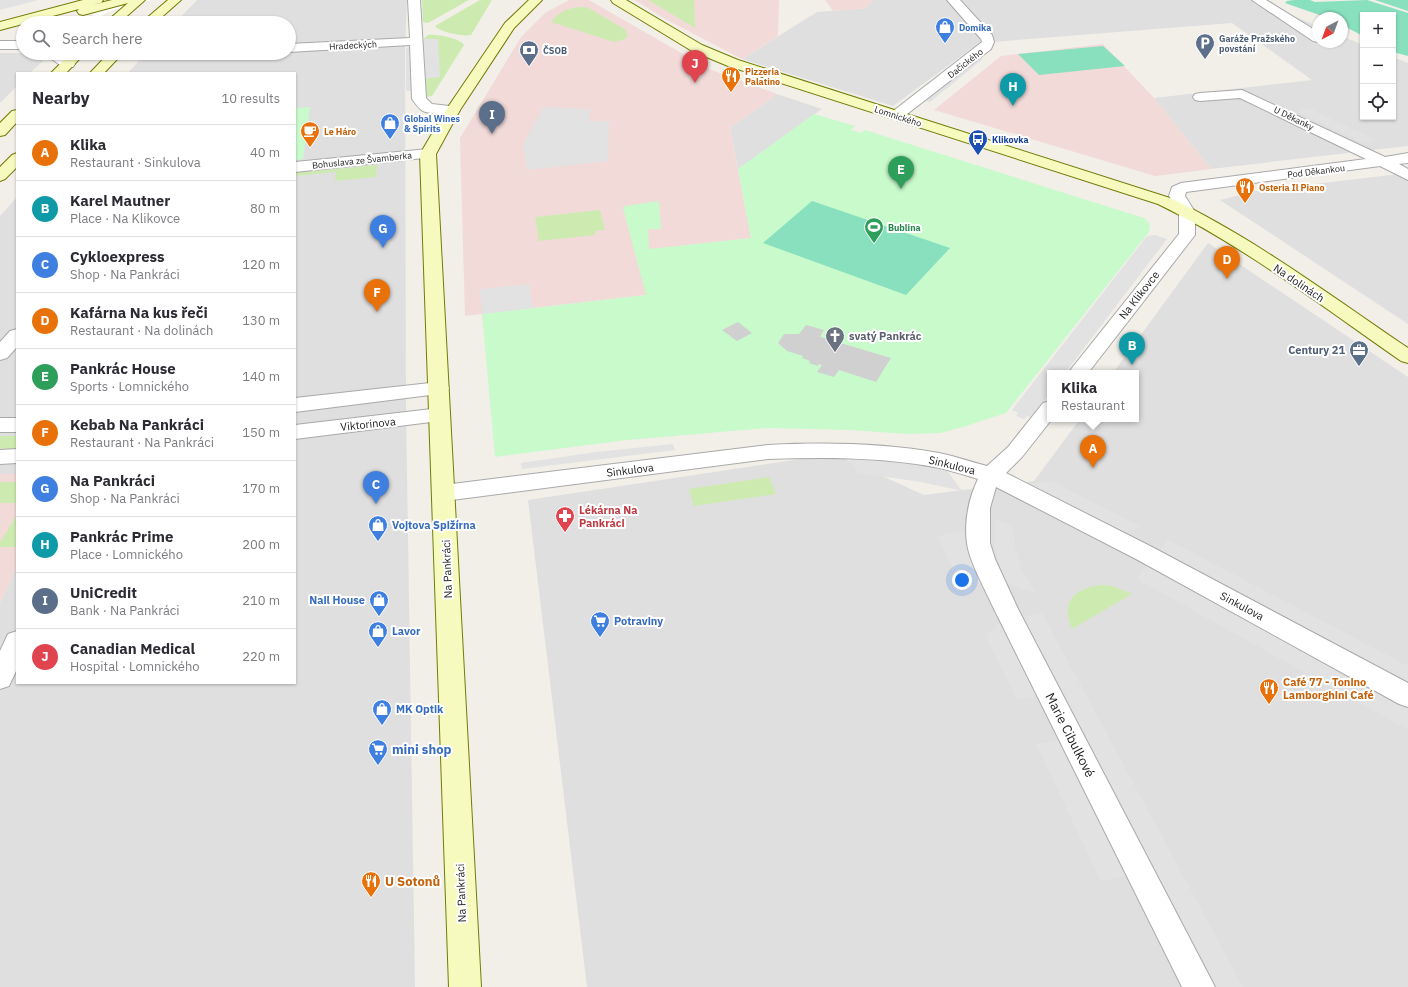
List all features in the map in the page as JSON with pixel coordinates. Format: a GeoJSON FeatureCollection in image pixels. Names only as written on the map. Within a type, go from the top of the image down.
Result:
{"type":"FeatureCollection","features":[{"type":"Feature","properties":{"kind":"street"},"geometry":{"type":"LineString","coordinates":[[37,16],[97,0]]}},
{"type":"Feature","properties":{"kind":"street"},"geometry":{"type":"LineString","coordinates":[[156,16],[175,0]]}},
{"type":"Feature","properties":{"kind":"street"},"geometry":{"type":"LineString","coordinates":[[414,0],[419,99],[428,108],[453,110]]}},
{"type":"Feature","properties":{"kind":"street"},"geometry":{"type":"LineString","coordinates":[[428,154],[453,110],[509,26],[536,0]]}},
{"type":"Feature","properties":{"kind":"street","name":"Lomnického"},"geometry":{"type":"LineString","coordinates":[[617,0],[698,48],[726,60],[1141,193],[1187,212]]}},
{"type":"Feature","properties":{"kind":"street","name":"Dačického"},"geometry":{"type":"LineString","coordinates":[[897,115],[986,46],[988,42],[987,38],[953,0]]}},
{"type":"Feature","properties":{"kind":"street"},"geometry":{"type":"LineString","coordinates":[[1258,0],[1312,34]]}},
{"type":"Feature","properties":{"kind":"street"},"geometry":{"type":"LineString","coordinates":[[65,16],[86,10],[133,2]]}},
{"type":"Feature","properties":{"kind":"street"},"geometry":{"type":"LineString","coordinates":[[118,16],[133,2]]}},
{"type":"Feature","properties":{"kind":"street"},"geometry":{"type":"LineString","coordinates":[[0,26],[16,22]]}},
{"type":"Feature","properties":{"kind":"street"},"geometry":{"type":"LineString","coordinates":[[0,34],[16,30]]}},
{"type":"Feature","properties":{"kind":"street","name":"Hradeckých"},"geometry":{"type":"LineString","coordinates":[[296,48],[416,41]]}},
{"type":"Feature","properties":{"kind":"street"},"geometry":{"type":"LineString","coordinates":[[0,45],[16,45]]}},
{"type":"Feature","properties":{"kind":"street"},"geometry":{"type":"LineString","coordinates":[[56,60],[63,68],[71,60]]}},
{"type":"Feature","properties":{"kind":"street"},"geometry":{"type":"LineString","coordinates":[[98,72],[109,60]]}},
{"type":"Feature","properties":{"kind":"street","name":"U Děkanky"},"geometry":{"type":"LineString","coordinates":[[1200,97],[1242,94],[1408,175]]}},
{"type":"Feature","properties":{"kind":"street"},"geometry":{"type":"LineString","coordinates":[[0,132],[16,115]]}},
{"type":"Feature","properties":{"kind":"street","name":"Bohuslava ze Švamberka"},"geometry":{"type":"LineString","coordinates":[[296,167],[428,154]]}},
{"type":"Feature","properties":{"kind":"street","name":"Na Pankráci"},"geometry":{"type":"LineString","coordinates":[[428,154],[465,987]]}},
{"type":"Feature","properties":{"kind":"street","name":"Pod Děkankou"},"geometry":{"type":"LineString","coordinates":[[1187,212],[1176,196],[1178,190],[1186,187],[1408,158]]}},
{"type":"Feature","properties":{"kind":"street"},"geometry":{"type":"LineString","coordinates":[[0,176],[16,159]]}},
{"type":"Feature","properties":{"kind":"street","name":"Na dolinách"},"geometry":{"type":"LineString","coordinates":[[1187,212],[1254,252],[1408,357]]}},
{"type":"Feature","properties":{"kind":"street","name":"Na Klikovce"},"geometry":{"type":"LineString","coordinates":[[1080,370],[1187,235],[1187,212]]}},
{"type":"Feature","properties":{"kind":"street"},"geometry":{"type":"LineString","coordinates":[[0,354],[16,336]]}},
{"type":"Feature","properties":{"kind":"street"},"geometry":{"type":"LineString","coordinates":[[296,405],[439,388]]}},
{"type":"Feature","properties":{"kind":"street"},"geometry":{"type":"LineString","coordinates":[[991,475],[1015,452],[1047,412]]}},
{"type":"Feature","properties":{"kind":"street","name":"Viktorinova"},"geometry":{"type":"LineString","coordinates":[[296,432],[440,415]]}},
{"type":"Feature","properties":{"kind":"street"},"geometry":{"type":"LineString","coordinates":[[0,425],[16,425]]}},
{"type":"Feature","properties":{"kind":"street","name":"Sinkulova"},"geometry":{"type":"LineString","coordinates":[[444,493],[768,452],[812,450],[889,453],[941,460],[991,475],[1144,553],[1408,696]]}},
{"type":"Feature","properties":{"kind":"street"},"geometry":{"type":"LineString","coordinates":[[0,456],[16,456]]}},
{"type":"Feature","properties":{"kind":"street","name":"Marie Cibulkové"},"geometry":{"type":"LineString","coordinates":[[991,475],[983,491],[980,508],[978,543],[983,559],[1006,609],[1199,987]]}},
{"type":"Feature","properties":{"kind":"street"},"geometry":{"type":"LineString","coordinates":[[0,678],[16,643]]}},
{"type":"Feature","properties":{"kind":"shaded area"},"geometry":{"type":"Polygon","coordinates":[[[0,0],[38,0],[0,10],[0,0]]]}},
{"type":"Feature","properties":{"kind":"shaded area"},"geometry":{"type":"Polygon","coordinates":[[[197,0],[407,0],[405,47],[406,407],[415,987],[0,987],[0,603],[16,568],[16,684],[296,684],[296,72],[129,72],[140,60],[296,60],[296,16],[182,16],[197,0]]]}},
{"type":"Feature","properties":{"kind":"shaded area"},"geometry":{"type":"Polygon","coordinates":[[[569,0],[589,0],[709,69],[777,94],[730,128],[751,238],[664,248],[646,295],[465,316],[460,138],[521,37],[545,13],[569,0]]]}},
{"type":"Feature","properties":{"kind":"shaded area"},"geometry":{"type":"Polygon","coordinates":[[[635,0],[779,0],[778,36],[742,59],[665,19],[635,0]]]}},
{"type":"Feature","properties":{"kind":"shaded area"},"geometry":{"type":"Polygon","coordinates":[[[825,0],[873,0],[866,6],[868,8],[833,11],[825,0]]]}},
{"type":"Feature","properties":{"kind":"shaded area"},"geometry":{"type":"Polygon","coordinates":[[[873,0],[1252,0],[1312,24],[1312,48],[1348,48],[1348,39],[1360,44],[1360,120],[1396,120],[1396,58],[1408,63],[1408,146],[1211,169],[1154,98],[1312,80],[1232,23],[979,43],[893,106],[742,59],[817,12],[867,8],[866,6],[873,0]]]}},
{"type":"Feature","properties":{"kind":"shaded area"},"geometry":{"type":"Polygon","coordinates":[[[423,39],[438,39],[440,77],[424,79],[423,39]]]}},
{"type":"Feature","properties":{"kind":"shaded area"},"geometry":{"type":"Polygon","coordinates":[[[1103,44],[1154,98],[1211,169],[1155,176],[934,110],[1001,56],[1103,44]]]}},
{"type":"Feature","properties":{"kind":"shaded area"},"geometry":{"type":"Polygon","coordinates":[[[411,47],[412,91],[406,91],[406,48],[411,47]]]}},
{"type":"Feature","properties":{"kind":"shaded area"},"geometry":{"type":"Polygon","coordinates":[[[0,53],[16,53],[16,60],[43,61],[31,72],[16,72],[16,87],[0,103],[0,53]]]}},
{"type":"Feature","properties":{"kind":"shaded area"},"geometry":{"type":"Polygon","coordinates":[[[977,57],[983,59],[930,102],[924,100],[977,57]]]}},
{"type":"Feature","properties":{"kind":"shaded area"},"geometry":{"type":"Polygon","coordinates":[[[777,94],[822,109],[738,169],[730,128],[777,94]]]}},
{"type":"Feature","properties":{"kind":"shaded area"},"geometry":{"type":"Polygon","coordinates":[[[543,107],[591,109],[588,121],[609,121],[608,161],[527,170],[523,145],[543,107]]]}},
{"type":"Feature","properties":{"kind":"shaded area"},"geometry":{"type":"Polygon","coordinates":[[[1309,108],[1376,140],[1365,144],[1298,112],[1309,108]]]}},
{"type":"Feature","properties":{"kind":"shaded area"},"geometry":{"type":"Polygon","coordinates":[[[1408,173],[1408,324],[1220,200],[1256,191],[1408,173]]]}},
{"type":"Feature","properties":{"kind":"shaded area"},"geometry":{"type":"Polygon","coordinates":[[[16,198],[16,474],[0,474],[0,216],[16,198]]]}},
{"type":"Feature","properties":{"kind":"shaded area"},"geometry":{"type":"Polygon","coordinates":[[[1155,235],[1167,239],[1067,370],[1047,370],[1047,397],[1031,418],[1027,416],[1024,419],[1016,416],[1018,413],[1012,410],[1147,236],[1155,235]]]}},
{"type":"Feature","properties":{"kind":"shaded area"},"geometry":{"type":"Polygon","coordinates":[[[1208,243],[1408,377],[1408,987],[587,987],[528,500],[834,454],[924,495],[1034,481],[1078,422],[1139,422],[1139,370],[1115,370],[1208,243]]]}},
{"type":"Feature","properties":{"kind":"shaded area"},"geometry":{"type":"Polygon","coordinates":[[[529,284],[533,308],[482,314],[480,289],[529,284]]]}},
{"type":"Feature","properties":{"kind":"shaded area"},"geometry":{"type":"Polygon","coordinates":[[[713,291],[901,347],[889,391],[775,367],[691,315],[713,291]]]}},
{"type":"Feature","properties":{"kind":"shaded area"},"geometry":{"type":"Polygon","coordinates":[[[673,444],[675,450],[522,469],[521,463],[596,452],[673,444]]]}},
{"type":"Feature","properties":{"kind":"shaded area"},"geometry":{"type":"Polygon","coordinates":[[[847,456],[943,465],[962,491],[921,482],[858,473],[847,456]]]}},
{"type":"Feature","properties":{"kind":"shaded area"},"geometry":{"type":"Polygon","coordinates":[[[0,474],[16,474],[16,568],[0,603],[0,474]]]}},
{"type":"Feature","properties":{"kind":"shaded area"},"geometry":{"type":"Polygon","coordinates":[[[1052,481],[1141,527],[1119,534],[1028,485],[1052,481]]]}},
{"type":"Feature","properties":{"kind":"shaded area"},"geometry":{"type":"Polygon","coordinates":[[[995,518],[1013,527],[1015,547],[1019,561],[1023,572],[1036,593],[1005,583],[994,545],[995,518]]]}},
{"type":"Feature","properties":{"kind":"shaded area"},"geometry":{"type":"Polygon","coordinates":[[[963,530],[965,547],[982,581],[965,595],[938,537],[944,534],[963,530]]]}},
{"type":"Feature","properties":{"kind":"shaded area"},"geometry":{"type":"Polygon","coordinates":[[[1168,540],[1408,666],[1408,688],[1157,554],[1168,540]]]}},
{"type":"Feature","properties":{"kind":"shaded area"},"geometry":{"type":"Polygon","coordinates":[[[1147,565],[1408,706],[1408,730],[1137,579],[1147,565]]]}},
{"type":"Feature","properties":{"kind":"shaded area"},"geometry":{"type":"Polygon","coordinates":[[[1042,613],[1243,987],[1214,987],[1021,617],[1042,613]]]}},
{"type":"Feature","properties":{"kind":"shaded area"},"geometry":{"type":"Polygon","coordinates":[[[1002,620],[1039,696],[1017,700],[986,636],[1002,620]]]}},
{"type":"Feature","properties":{"kind":"shaded area"},"geometry":{"type":"Polygon","coordinates":[[[1062,739],[1129,875],[1101,881],[1036,744],[1062,739]]]}},
{"type":"Feature","properties":{"kind":"green space"},"geometry":{"type":"Polygon","coordinates":[[[422,0],[469,0],[428,23],[423,22],[422,0]]]}},
{"type":"Feature","properties":{"kind":"green space"},"geometry":{"type":"Polygon","coordinates":[[[480,0],[492,0],[471,35],[452,34],[435,26],[480,0]]]}},
{"type":"Feature","properties":{"kind":"green space"},"geometry":{"type":"Polygon","coordinates":[[[648,0],[694,0],[695,28],[648,0]]]}},
{"type":"Feature","properties":{"kind":"green space"},"geometry":{"type":"Polygon","coordinates":[[[1310,0],[1315,2],[1367,0],[1408,13],[1408,56],[1396,53],[1396,12],[1360,12],[1360,34],[1348,28],[1348,12],[1312,12],[1285,3],[1287,1],[1310,0]]]}},
{"type":"Feature","properties":{"kind":"green space"},"geometry":{"type":"Polygon","coordinates":[[[1375,0],[1408,0],[1408,11],[1375,0]]]}},
{"type":"Feature","properties":{"kind":"green space"},"geometry":{"type":"Polygon","coordinates":[[[581,7],[589,8],[626,30],[627,37],[614,42],[551,22],[557,15],[564,11],[581,7]]]}},
{"type":"Feature","properties":{"kind":"green space"},"geometry":{"type":"Polygon","coordinates":[[[428,35],[453,38],[464,45],[432,96],[428,97],[426,96],[424,79],[427,77],[437,39],[423,39],[428,35]]]}},
{"type":"Feature","properties":{"kind":"green space"},"geometry":{"type":"Polygon","coordinates":[[[1103,46],[1125,66],[1039,75],[1018,54],[1103,46]]]}},
{"type":"Feature","properties":{"kind":"green space"},"geometry":{"type":"Polygon","coordinates":[[[310,107],[303,159],[296,160],[296,108],[310,107]]]}},
{"type":"Feature","properties":{"kind":"green space"},"geometry":{"type":"Polygon","coordinates":[[[814,114],[855,126],[851,130],[861,133],[865,130],[1144,218],[1150,224],[1149,232],[1006,413],[941,433],[907,434],[851,430],[767,428],[627,440],[495,457],[482,314],[646,295],[623,208],[625,206],[659,201],[661,229],[648,229],[649,249],[751,238],[738,169],[814,114]],[[738,322],[722,330],[737,341],[752,333],[738,322]],[[806,325],[799,334],[784,334],[778,343],[787,351],[803,356],[802,358],[810,361],[809,363],[818,366],[819,364],[822,365],[817,372],[834,377],[839,370],[876,382],[891,358],[820,337],[824,330],[806,325]]]}},
{"type":"Feature","properties":{"kind":"green space"},"geometry":{"type":"Polygon","coordinates":[[[377,165],[376,177],[335,181],[336,172],[296,176],[296,173],[377,165]]]}},
{"type":"Feature","properties":{"kind":"green space"},"geometry":{"type":"Polygon","coordinates":[[[812,201],[950,248],[906,295],[763,243],[812,201]]]}},
{"type":"Feature","properties":{"kind":"green space"},"geometry":{"type":"Polygon","coordinates":[[[600,210],[605,230],[595,231],[595,235],[539,241],[535,217],[600,210]]]}},
{"type":"Feature","properties":{"kind":"green space"},"geometry":{"type":"Polygon","coordinates":[[[0,436],[16,436],[16,448],[0,449],[0,436]]]}},
{"type":"Feature","properties":{"kind":"green space"},"geometry":{"type":"Polygon","coordinates":[[[769,477],[776,494],[694,506],[689,489],[769,477]]]}},
{"type":"Feature","properties":{"kind":"green space"},"geometry":{"type":"Polygon","coordinates":[[[0,482],[16,482],[16,503],[0,503],[0,482]]]}},
{"type":"Feature","properties":{"kind":"green space"},"geometry":{"type":"Polygon","coordinates":[[[16,517],[16,547],[0,547],[0,542],[16,517]]]}},
{"type":"Feature","properties":{"kind":"green space"},"geometry":{"type":"Polygon","coordinates":[[[1103,585],[1113,586],[1132,594],[1072,629],[1068,619],[1068,611],[1069,603],[1072,597],[1085,589],[1103,585]]]}},
{"type":"Feature","properties":{"kind":"pier"},"geometry":{"type":"Polygon","coordinates":[[[113,0],[152,0],[107,12],[101,16],[92,16],[94,13],[113,0]]]}},
{"type":"Feature","properties":{"kind":"place","name":"Domika"},"geometry":{"type":"Point","coordinates":[945,44]}},
{"type":"Feature","properties":{"kind":"place","name":"Garáže Pražského povstání"},"geometry":{"type":"Point","coordinates":[1205,60]}},
{"type":"Feature","properties":{"kind":"place","name":"ČSOB"},"geometry":{"type":"Point","coordinates":[529,67]}},
{"type":"Feature","properties":{"kind":"place","name":"Canadian Medical"},"geometry":{"type":"Point","coordinates":[695,83]}},
{"type":"Feature","properties":{"kind":"place","name":"Pizzeria Palatino"},"geometry":{"type":"Point","coordinates":[731,93]}},
{"type":"Feature","properties":{"kind":"place","name":"Pankrác Prime"},"geometry":{"type":"Point","coordinates":[1013,106]}},
{"type":"Feature","properties":{"kind":"place","name":"UniCredit"},"geometry":{"type":"Point","coordinates":[492,134]}},
{"type":"Feature","properties":{"kind":"place","name":"Global Wines & Spirits"},"geometry":{"type":"Point","coordinates":[390,140]}},
{"type":"Feature","properties":{"kind":"place","name":"Le Háro"},"geometry":{"type":"Point","coordinates":[310,148]}},
{"type":"Feature","properties":{"kind":"place","name":"Klikovka"},"geometry":{"type":"Point","coordinates":[978,156]}},
{"type":"Feature","properties":{"kind":"place","name":"Pankrác House"},"geometry":{"type":"Point","coordinates":[901,189]}},
{"type":"Feature","properties":{"kind":"place","name":"Osteria Il Piano"},"geometry":{"type":"Point","coordinates":[1245,204]}},
{"type":"Feature","properties":{"kind":"place","name":"Bublina"},"geometry":{"type":"Point","coordinates":[874,244]}},
{"type":"Feature","properties":{"kind":"place","name":"Na Pankráci"},"geometry":{"type":"Point","coordinates":[383,248]}},
{"type":"Feature","properties":{"kind":"place","name":"Kafárna Na kus řeči"},"geometry":{"type":"Point","coordinates":[1227,279]}},
{"type":"Feature","properties":{"kind":"place","name":"Kebab Na Pankráci"},"geometry":{"type":"Point","coordinates":[377,312]}},
{"type":"Feature","properties":{"kind":"place","name":"svatý Pankrác"},"geometry":{"type":"Point","coordinates":[835,353]}},
{"type":"Feature","properties":{"kind":"place","name":"Karel Mautner"},"geometry":{"type":"Point","coordinates":[1132,365]}},
{"type":"Feature","properties":{"kind":"place","name":"Century 21"},"geometry":{"type":"Point","coordinates":[1359,367]}},
{"type":"Feature","properties":{"kind":"place","name":"Klika"},"geometry":{"type":"Point","coordinates":[1093,468]}},
{"type":"Feature","properties":{"kind":"place","name":"Cykloexpress"},"geometry":{"type":"Point","coordinates":[376,504]}},
{"type":"Feature","properties":{"kind":"place","name":"Lékárna Na Pankráci"},"geometry":{"type":"Point","coordinates":[565,533]}},
{"type":"Feature","properties":{"kind":"place","name":"Vojtova Spižírna"},"geometry":{"type":"Point","coordinates":[378,542]}},
{"type":"Feature","properties":{"kind":"place","name":"Nail House"},"geometry":{"type":"Point","coordinates":[379,617]}},
{"type":"Feature","properties":{"kind":"place","name":"Potraviny"},"geometry":{"type":"Point","coordinates":[600,638]}},
{"type":"Feature","properties":{"kind":"place","name":"Lavor"},"geometry":{"type":"Point","coordinates":[378,648]}},
{"type":"Feature","properties":{"kind":"place","name":"Café 77 - Tonino Lamborghini Café"},"geometry":{"type":"Point","coordinates":[1269,705]}},
{"type":"Feature","properties":{"kind":"place","name":"MK Optik"},"geometry":{"type":"Point","coordinates":[382,726]}},
{"type":"Feature","properties":{"kind":"place","name":"mini shop"},"geometry":{"type":"Point","coordinates":[378,766]}},
{"type":"Feature","properties":{"kind":"place","name":"U Sotonů"},"geometry":{"type":"Point","coordinates":[371,898]}}]}
